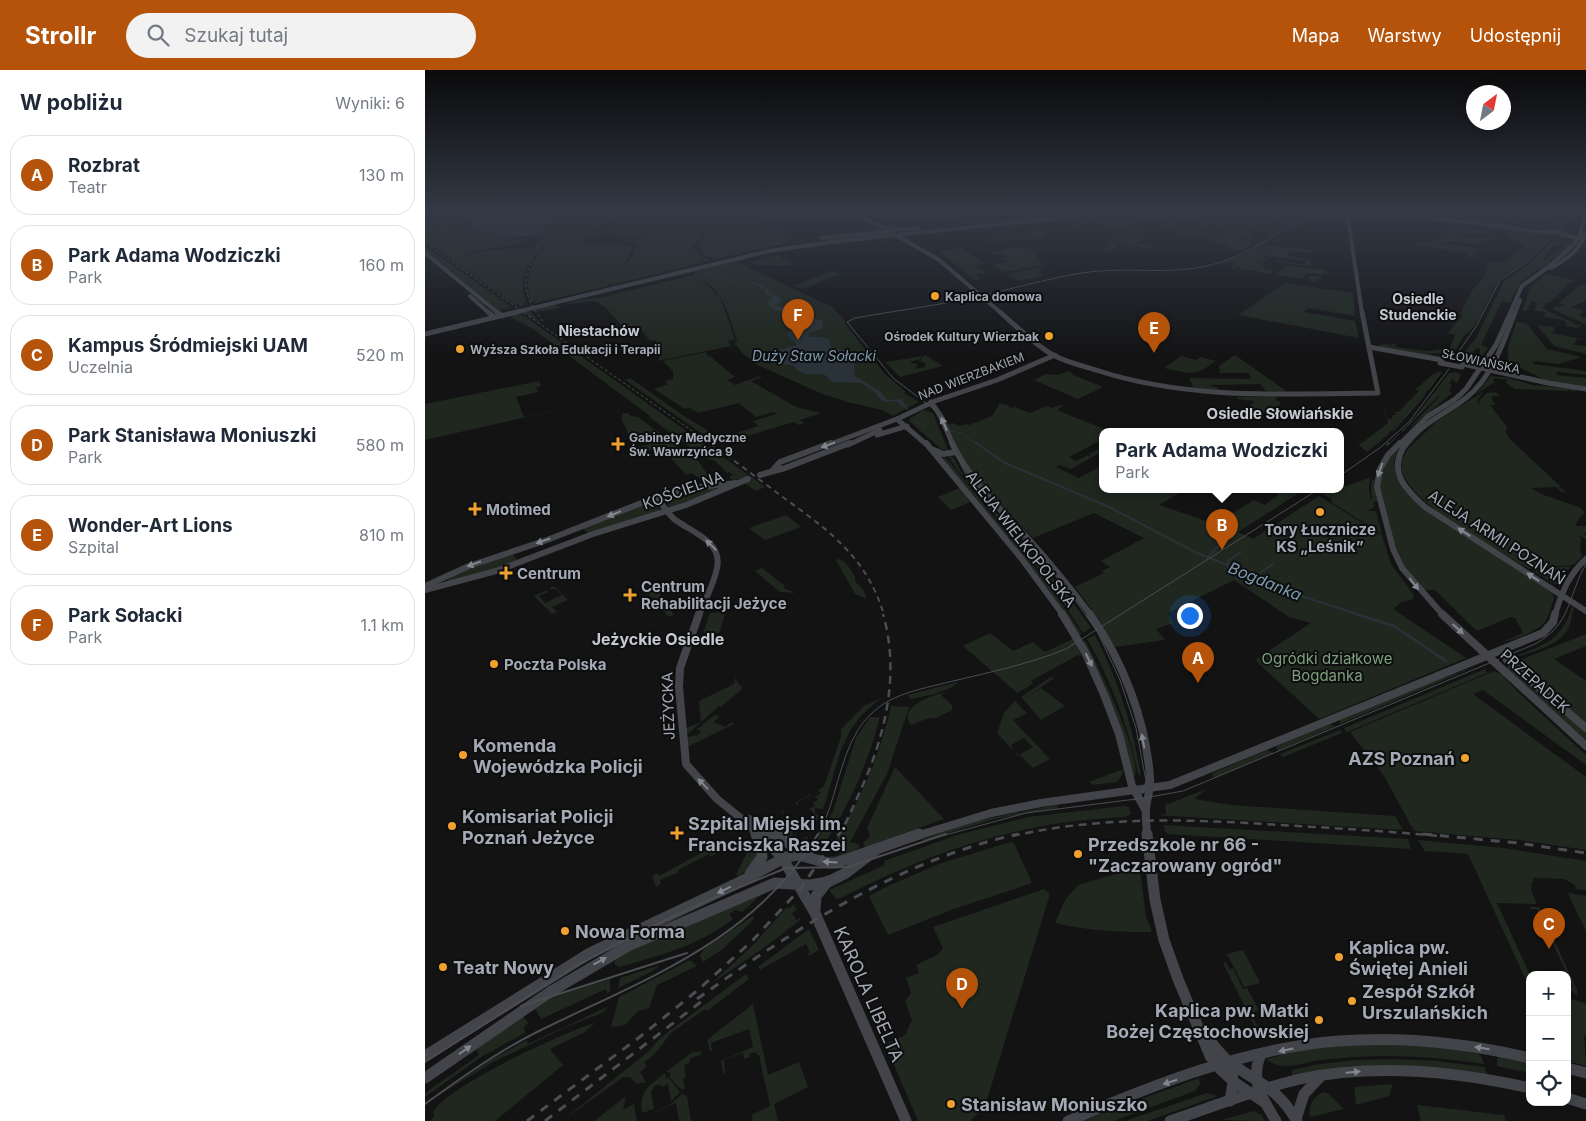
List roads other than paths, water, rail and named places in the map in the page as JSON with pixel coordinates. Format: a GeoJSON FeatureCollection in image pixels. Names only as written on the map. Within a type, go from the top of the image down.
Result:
{"type":"FeatureCollection","features":[{"type":"Feature","properties":{"kind":"street"},"geometry":{"type":"LineString","coordinates":[[427,260],[493,317]]}},
{"type":"Feature","properties":{"kind":"street"},"geometry":{"type":"LineString","coordinates":[[434,260],[501,315],[727,260]]}},
{"type":"Feature","properties":{"kind":"street"},"geometry":{"type":"LineString","coordinates":[[425,332],[493,317],[719,260]]}},
{"type":"Feature","properties":{"kind":"street"},"geometry":{"type":"LineString","coordinates":[[698,265],[721,260]]}},
{"type":"Feature","properties":{"kind":"street"},"geometry":{"type":"LineString","coordinates":[[939,260],[982,291],[981,295],[1055,355],[1113,377],[1207,394],[1377,391],[1364,326],[1354,260]]}},
{"type":"Feature","properties":{"kind":"street"},"geometry":{"type":"LineString","coordinates":[[941,260],[950,268]]}},
{"type":"Feature","properties":{"kind":"street"},"geometry":{"type":"LineString","coordinates":[[1488,371],[1503,343],[1523,284],[1556,260]]}},
{"type":"Feature","properties":{"kind":"street"},"geometry":{"type":"LineString","coordinates":[[1510,319],[1528,284],[1564,260]]}},
{"type":"Feature","properties":{"kind":"street"},"geometry":{"type":"LineString","coordinates":[[425,332],[493,317]]}},
{"type":"Feature","properties":{"kind":"street","name":"PRZEPADEK"},"geometry":{"type":"LineString","coordinates":[[1510,319],[1479,372],[1464,392],[1428,416],[1388,455],[1380,469],[1377,487],[1392,548],[1404,570],[1435,607],[1586,746]]}},
{"type":"Feature","properties":{"kind":"street","name":"SŁOWIAŃSKA"},"geometry":{"type":"LineString","coordinates":[[1369,347],[1463,365],[1479,372],[1488,371],[1507,374],[1573,388]]}},
{"type":"Feature","properties":{"kind":"street","name":"NAD WIERZBAKIEM"},"geometry":{"type":"LineString","coordinates":[[857,441],[931,402],[997,380],[1055,355]]}},
{"type":"Feature","properties":{"kind":"street"},"geometry":{"type":"LineString","coordinates":[[1463,365],[1474,365],[1486,360]]}},
{"type":"Feature","properties":{"kind":"street","name":"SŁOWIAŃSKA"},"geometry":{"type":"LineString","coordinates":[[1488,371],[1545,385],[1586,389]]}},
{"type":"Feature","properties":{"kind":"street","name":"ALEJA ARMII POZNAŃ"},"geometry":{"type":"LineString","coordinates":[[1488,371],[1471,394],[1428,423],[1400,450],[1397,460],[1397,474],[1402,485],[1415,500],[1586,610]]}},
{"type":"Feature","properties":{"kind":"street","name":"ALEJA WIELKOPOLSKA"},"geometry":{"type":"LineString","coordinates":[[931,402],[938,409],[958,454],[970,475],[1029,538],[1070,587],[1105,638],[1121,669],[1137,712],[1149,768],[1150,789],[1146,811]]}},
{"type":"Feature","properties":{"kind":"street","name":"NAD WIERZBAKIEM"},"geometry":{"type":"LineString","coordinates":[[771,471],[780,462],[897,419]]}},
{"type":"Feature","properties":{"kind":"street","name":"ALEJA WIELKOPOLSKA"},"geometry":{"type":"LineString","coordinates":[[897,419],[933,450],[1046,590],[1075,635],[1109,706],[1123,748],[1130,778],[1146,811]]}},
{"type":"Feature","properties":{"kind":"street","name":"NAD WIERZBAKIEM"},"geometry":{"type":"LineString","coordinates":[[760,475],[785,468],[902,426],[907,426]]}},
{"type":"Feature","properties":{"kind":"street"},"geometry":{"type":"LineString","coordinates":[[933,450],[943,454],[958,454]]}},
{"type":"Feature","properties":{"kind":"street"},"geometry":{"type":"LineString","coordinates":[[941,460],[947,456],[958,454]]}},
{"type":"Feature","properties":{"kind":"street","name":"KOŚCIELNA"},"geometry":{"type":"LineString","coordinates":[[425,590],[496,571],[587,536],[667,511],[725,486],[746,480]]}},
{"type":"Feature","properties":{"kind":"street","name":"KOŚCIELNA"},"geometry":{"type":"LineString","coordinates":[[425,586],[469,566],[547,540],[658,497],[700,486],[725,486]]}},
{"type":"Feature","properties":{"kind":"street"},"geometry":{"type":"LineString","coordinates":[[658,497],[667,511]]}},
{"type":"Feature","properties":{"kind":"street","name":"JEŻYCKA"},"geometry":{"type":"LineString","coordinates":[[667,511],[710,544],[717,552],[719,558],[717,569],[686,647],[679,675],[686,764],[717,799],[733,810]]}},
{"type":"Feature","properties":{"kind":"street"},"geometry":{"type":"LineString","coordinates":[[425,1056],[603,946],[742,881],[783,859],[796,855],[828,863],[836,863],[947,825],[991,813],[1115,792],[1170,785],[1509,648],[1547,630],[1553,622],[1561,595],[1577,569],[1586,559]]}},
{"type":"Feature","properties":{"kind":"street"},"geometry":{"type":"LineString","coordinates":[[1577,569],[1586,564]]}},
{"type":"Feature","properties":{"kind":"street"},"geometry":{"type":"LineString","coordinates":[[444,577],[438,583],[447,584]]}},
{"type":"Feature","properties":{"kind":"street","name":"PRZEPADEK"},"geometry":{"type":"LineString","coordinates":[[1509,648],[1504,654],[1507,660],[1586,728]]}},
{"type":"Feature","properties":{"kind":"street"},"geometry":{"type":"LineString","coordinates":[[1498,652],[1495,659],[1500,668]]}},
{"type":"Feature","properties":{"kind":"street"},"geometry":{"type":"LineString","coordinates":[[1115,792],[1124,786],[1130,778]]}},
{"type":"Feature","properties":{"kind":"street"},"geometry":{"type":"LineString","coordinates":[[733,810],[764,826],[813,858]]}},
{"type":"Feature","properties":{"kind":"street","name":"KAROLA LIBELTA"},"geometry":{"type":"LineString","coordinates":[[733,810],[762,834],[783,859],[815,913],[906,1121]]}},
{"type":"Feature","properties":{"kind":"street"},"geometry":{"type":"LineString","coordinates":[[1146,811],[1159,919],[1172,962],[1210,1056],[1217,1067],[1233,1082],[1261,1094],[1285,1101],[1297,1120]]}},
{"type":"Feature","properties":{"kind":"street"},"geometry":{"type":"LineString","coordinates":[[742,881],[756,867],[763,854],[761,843],[749,822]]}},
{"type":"Feature","properties":{"kind":"street"},"geometry":{"type":"LineString","coordinates":[[425,1078],[533,1001],[620,950],[677,923],[775,883],[787,881],[811,885],[828,881],[844,873],[877,850]]}},
{"type":"Feature","properties":{"kind":"street"},"geometry":{"type":"LineString","coordinates":[[815,913],[816,896],[828,881]]}},
{"type":"Feature","properties":{"kind":"street"},"geometry":{"type":"LineString","coordinates":[[1198,1025],[1231,1063],[1254,1076]]}},
{"type":"Feature","properties":{"kind":"street"},"geometry":{"type":"LineString","coordinates":[[1068,1121],[1139,1093],[1217,1067],[1325,1043],[1392,1040],[1476,1047],[1526,1057]]}},
{"type":"Feature","properties":{"kind":"street"},"geometry":{"type":"LineString","coordinates":[[1260,1056],[1254,1076],[1261,1094],[1276,1121]]}},
{"type":"Feature","properties":{"kind":"street"},"geometry":{"type":"LineString","coordinates":[[1230,1101],[1233,1082],[1231,1063]]}},
{"type":"Feature","properties":{"kind":"street"},"geometry":{"type":"LineString","coordinates":[[1571,1069],[1586,1074]]}},
{"type":"Feature","properties":{"kind":"street"},"geometry":{"type":"LineString","coordinates":[[1170,1121],[1230,1101],[1320,1077],[1375,1071],[1406,1071],[1473,1077],[1526,1087]]}},
{"type":"Feature","properties":{"kind":"street"},"geometry":{"type":"LineString","coordinates":[[1297,1120],[1304,1094],[1320,1077]]}},
{"type":"Feature","properties":{"kind":"street"},"geometry":{"type":"LineString","coordinates":[[1571,1099],[1586,1104]]}},
{"type":"Feature","properties":{"kind":"water"},"geometry":{"type":"Polygon","coordinates":[[[707,272],[724,279],[740,281],[729,281],[705,273],[707,272]]]}},
{"type":"Feature","properties":{"kind":"water","name":"Duży Staw Sołacki"},"geometry":{"type":"Polygon","coordinates":[[[748,282],[764,286],[768,289],[768,292],[778,297],[782,302],[772,306],[802,308],[805,311],[801,314],[823,321],[822,329],[810,332],[808,335],[830,340],[830,345],[833,348],[846,351],[856,362],[854,365],[855,376],[881,392],[887,400],[901,399],[908,409],[896,401],[885,402],[861,383],[832,382],[824,374],[805,374],[794,366],[776,363],[771,357],[771,352],[797,345],[787,335],[793,326],[789,317],[794,314],[777,311],[766,304],[773,297],[765,293],[766,289],[748,282]]]}},
{"type":"Feature","properties":{"kind":"waterway"},"geometry":{"type":"LineString","coordinates":[[1429,389],[1441,372]]}},
{"type":"Feature","properties":{"kind":"waterway"},"geometry":{"type":"LineString","coordinates":[[1415,418],[1434,394]]}},
{"type":"Feature","properties":{"kind":"waterway"},"geometry":{"type":"LineString","coordinates":[[1393,431],[1425,395]]}},
{"type":"Feature","properties":{"kind":"waterway"},"geometry":{"type":"LineString","coordinates":[[1402,431],[1414,419]]}},
{"type":"Feature","properties":{"kind":"waterway"},"geometry":{"type":"LineString","coordinates":[[914,423],[921,423],[926,427]]}},
{"type":"Feature","properties":{"kind":"waterway","name":"Bogdanka"},"geometry":{"type":"LineString","coordinates":[[950,431],[961,433],[978,445]]}},
{"type":"Feature","properties":{"kind":"waterway"},"geometry":{"type":"LineString","coordinates":[[1388,445],[1400,433]]}},
{"type":"Feature","properties":{"kind":"waterway","name":"Bogdanka"},"geometry":{"type":"LineString","coordinates":[[976,443],[1005,463],[1107,506],[1208,557]]}},
{"type":"Feature","properties":{"kind":"waterway"},"geometry":{"type":"LineString","coordinates":[[1208,557],[1220,544]]}},
{"type":"Feature","properties":{"kind":"waterway"},"geometry":{"type":"LineString","coordinates":[[1227,565],[1228,561],[1241,552]]}},
{"type":"Feature","properties":{"kind":"waterway","name":"Bogdanka"},"geometry":{"type":"LineString","coordinates":[[1208,557],[1255,577]]}},
{"type":"Feature","properties":{"kind":"waterway"},"geometry":{"type":"LineString","coordinates":[[1255,577],[1273,564]]}},
{"type":"Feature","properties":{"kind":"waterway","name":"Bogdanka"},"geometry":{"type":"LineString","coordinates":[[1255,577],[1304,597],[1360,615]]}},
{"type":"Feature","properties":{"kind":"waterway","name":"Bogdanka"},"geometry":{"type":"LineString","coordinates":[[1356,614],[1394,626],[1446,661]]}},
{"type":"Feature","properties":{"kind":"tram line"},"geometry":{"type":"LineString","coordinates":[[1096,630],[1069,591],[965,473],[935,410],[893,378],[847,322],[855,318],[957,301],[1082,273],[1109,270],[1189,269],[1225,260]]}},
{"type":"Feature","properties":{"kind":"tram line"},"geometry":{"type":"LineString","coordinates":[[1453,360],[1477,325],[1500,280],[1530,260]]}},
{"type":"Feature","properties":{"kind":"tram line"},"geometry":{"type":"LineString","coordinates":[[1344,473],[1381,447],[1409,422],[1449,369]]}},
{"type":"Feature","properties":{"kind":"tram line"},"geometry":{"type":"LineString","coordinates":[[1096,630],[1313,493]]}},
{"type":"Feature","properties":{"kind":"tram line"},"geometry":{"type":"LineString","coordinates":[[1135,799],[1183,791],[1535,644],[1556,628],[1562,619],[1586,564]]}},
{"type":"Feature","properties":{"kind":"tram line"},"geometry":{"type":"LineString","coordinates":[[818,836],[829,809],[846,754],[858,730],[870,715],[881,706],[909,692],[996,671],[1052,654],[1066,649],[1096,630]]}},
{"type":"Feature","properties":{"kind":"tram line"},"geometry":{"type":"LineString","coordinates":[[1096,630],[1120,680],[1136,728],[1146,781],[1143,793],[1135,799]]}},
{"type":"Feature","properties":{"kind":"tram line"},"geometry":{"type":"LineString","coordinates":[[942,836],[1026,813],[1135,799]]}},
{"type":"Feature","properties":{"kind":"tram line"},"geometry":{"type":"LineString","coordinates":[[794,868],[818,834]]}},
{"type":"Feature","properties":{"kind":"tram line"},"geometry":{"type":"LineString","coordinates":[[794,868],[848,867],[946,834]]}},
{"type":"Feature","properties":{"kind":"tram line"},"geometry":{"type":"LineString","coordinates":[[425,1062],[576,966],[642,931],[709,900],[786,868],[794,868]]}},
{"type":"Feature","properties":{"kind":"tram line"},"geometry":{"type":"LineString","coordinates":[[425,1104],[508,1048],[537,1032],[656,975],[694,954],[729,930],[762,903],[794,868]]}},
{"type":"Feature","properties":{"kind":"tram line"},"geometry":{"type":"LineString","coordinates":[[521,1006],[687,953]]}},
{"type":"Feature","properties":{"kind":"railway"},"geometry":{"type":"LineString","coordinates":[[449,260],[712,445]]}},
{"type":"Feature","properties":{"kind":"railway"},"geometry":{"type":"LineString","coordinates":[[533,260],[527,273],[526,286],[532,305],[543,321]]}},
{"type":"Feature","properties":{"kind":"railway"},"geometry":{"type":"LineString","coordinates":[[710,443],[831,534],[868,577],[884,615]]}},
{"type":"Feature","properties":{"kind":"railway"},"geometry":{"type":"LineString","coordinates":[[838,836],[867,776],[882,731],[887,708],[890,661],[888,637],[883,614]]}},
{"type":"Feature","properties":{"kind":"railway"},"geometry":{"type":"LineString","coordinates":[[1012,836],[1079,825],[1145,821],[1246,823],[1439,836]]}},
{"type":"Feature","properties":{"kind":"railway"},"geometry":{"type":"LineString","coordinates":[[527,1121],[641,1036],[698,990],[752,941],[801,888],[838,834]]}},
{"type":"Feature","properties":{"kind":"railway"},"geometry":{"type":"LineString","coordinates":[[697,999],[772,947],[849,900],[931,861],[974,846],[1018,834]]}},
{"type":"Feature","properties":{"kind":"railway"},"geometry":{"type":"LineString","coordinates":[[1423,834],[1518,843],[1586,853]]}},
{"type":"Feature","properties":{"kind":"railway"},"geometry":{"type":"LineString","coordinates":[[545,1121],[706,998]]}},
{"type":"Feature","properties":{"kind":"place","name":"Kaplica domowa"},"geometry":{"type":"Point","coordinates":[935,296]}},
{"type":"Feature","properties":{"kind":"place","name":"Ośrodek Kultury Wierzbak"},"geometry":{"type":"Point","coordinates":[1049,336]}},
{"type":"Feature","properties":{"kind":"place","name":"Park Sołacki"},"geometry":{"type":"Point","coordinates":[798,340]}},
{"type":"Feature","properties":{"kind":"place","name":"Wyższa Szkoła Edukacji i Terapii"},"geometry":{"type":"Point","coordinates":[460,349]}},
{"type":"Feature","properties":{"kind":"place","name":"Wonder-Art Lions"},"geometry":{"type":"Point","coordinates":[1154,353]}},
{"type":"Feature","properties":{"kind":"place","name":"Gabinety Medyczne Św. Wawrzyńca 9"},"geometry":{"type":"Point","coordinates":[618,444]}},
{"type":"Feature","properties":{"kind":"place","name":"Motimed"},"geometry":{"type":"Point","coordinates":[475,509]}},
{"type":"Feature","properties":{"kind":"place","name":"Tory Łucznicze KS „Leśnik”"},"geometry":{"type":"Point","coordinates":[1320,512]}},
{"type":"Feature","properties":{"kind":"place","name":"Park Adama Wodziczki"},"geometry":{"type":"Point","coordinates":[1222,550]}},
{"type":"Feature","properties":{"kind":"place","name":"Centrum"},"geometry":{"type":"Point","coordinates":[506,573]}},
{"type":"Feature","properties":{"kind":"place","name":"Centrum Rehabilitacji Jeżyce"},"geometry":{"type":"Point","coordinates":[630,595]}},
{"type":"Feature","properties":{"kind":"place","name":"Poczta Polska"},"geometry":{"type":"Point","coordinates":[494,664]}},
{"type":"Feature","properties":{"kind":"place","name":"Rozbrat"},"geometry":{"type":"Point","coordinates":[1198,683]}},
{"type":"Feature","properties":{"kind":"place","name":"Komenda Wojewódzka Policji"},"geometry":{"type":"Point","coordinates":[463,755]}},
{"type":"Feature","properties":{"kind":"place","name":"AZS Poznań"},"geometry":{"type":"Point","coordinates":[1465,758]}},
{"type":"Feature","properties":{"kind":"place","name":"Komisariat Policji Poznań Jeżyce"},"geometry":{"type":"Point","coordinates":[452,826]}},
{"type":"Feature","properties":{"kind":"place","name":"Szpital Miejski im. Franciszka Raszei"},"geometry":{"type":"Point","coordinates":[677,833]}},
{"type":"Feature","properties":{"kind":"place","name":"Przedszkole nr 66 - \"Zaczarowany ogród\""},"geometry":{"type":"Point","coordinates":[1078,854]}},
{"type":"Feature","properties":{"kind":"place","name":"Nowa Forma"},"geometry":{"type":"Point","coordinates":[565,931]}},
{"type":"Feature","properties":{"kind":"place","name":"Kampus Śródmiejski UAM"},"geometry":{"type":"Point","coordinates":[1549,949]}},
{"type":"Feature","properties":{"kind":"place","name":"Kaplica pw. Świętej Anieli"},"geometry":{"type":"Point","coordinates":[1339,957]}},
{"type":"Feature","properties":{"kind":"place","name":"Teatr Nowy"},"geometry":{"type":"Point","coordinates":[443,967]}},
{"type":"Feature","properties":{"kind":"place","name":"Zespół Szkół Urszulańskich"},"geometry":{"type":"Point","coordinates":[1352,1001]}},
{"type":"Feature","properties":{"kind":"place","name":"Park Stanisława Moniuszki"},"geometry":{"type":"Point","coordinates":[962,1009]}},
{"type":"Feature","properties":{"kind":"place","name":"Kaplica pw. Matki Bożej Częstochowskiej"},"geometry":{"type":"Point","coordinates":[1319,1020]}},
{"type":"Feature","properties":{"kind":"place","name":"Stanisław Moniuszko"},"geometry":{"type":"Point","coordinates":[951,1104]}},
{"type":"Feature","properties":{"kind":"district","name":"Osiedle Studenckie"},"geometry":{"type":"Point","coordinates":[1418,306]}},
{"type":"Feature","properties":{"kind":"district","name":"Niestachów"},"geometry":{"type":"Point","coordinates":[599,330]}},
{"type":"Feature","properties":{"kind":"district","name":"Osiedle Słowiańskie"},"geometry":{"type":"Point","coordinates":[1280,413]}},
{"type":"Feature","properties":{"kind":"district","name":"Jeżyckie Osiedle"},"geometry":{"type":"Point","coordinates":[658,639]}},
{"type":"Feature","properties":{"kind":"park label","name":"Ogródki działkowe Bogdanka"},"geometry":{"type":"Point","coordinates":[1327,666]}}]}
